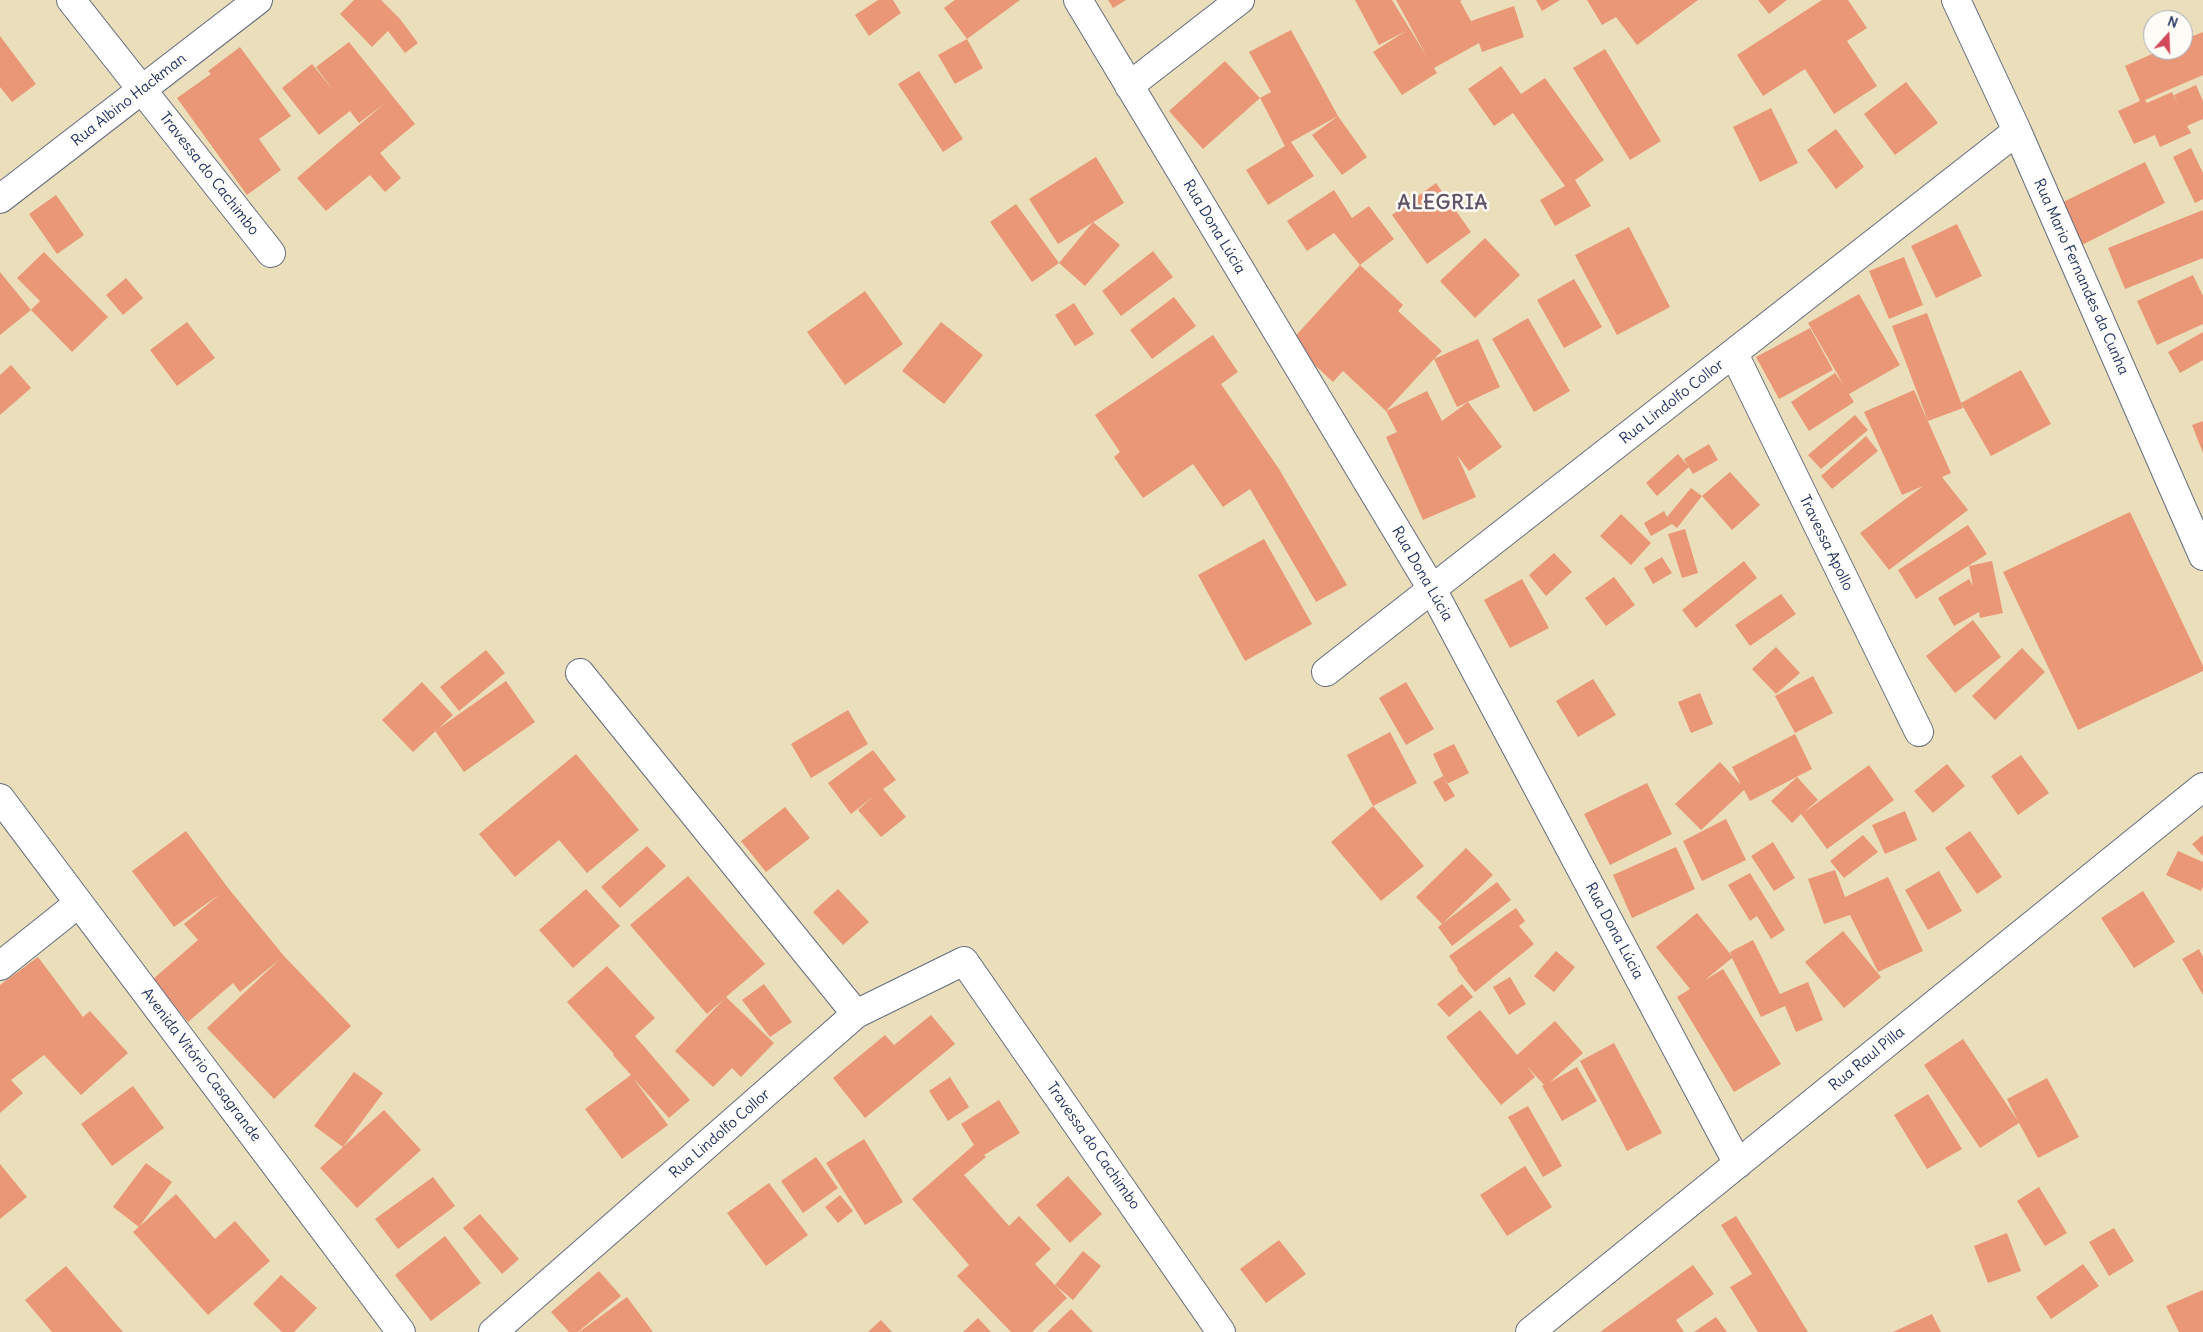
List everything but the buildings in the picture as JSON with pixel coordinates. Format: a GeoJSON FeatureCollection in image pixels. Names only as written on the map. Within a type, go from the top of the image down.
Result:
{"type":"FeatureCollection","features":[{"type":"Feature","properties":{"kind":"street","name":"Travessa do Cachimbo"},"geometry":{"type":"LineString","coordinates":[[71,0],[272,254]]}},
{"type":"Feature","properties":{"kind":"street","name":"Rua Albino Hackman"},"geometry":{"type":"LineString","coordinates":[[0,199],[258,0]]}},
{"type":"Feature","properties":{"kind":"street","name":"Rua Dona Lúcia"},"geometry":{"type":"LineString","coordinates":[[1078,0],[1432,589],[1738,1164]]}},
{"type":"Feature","properties":{"kind":"street"},"geometry":{"type":"LineString","coordinates":[[1129,86],[1240,0]]}},
{"type":"Feature","properties":{"kind":"street","name":"Rua Mario Fernandes da Cunha"},"geometry":{"type":"LineString","coordinates":[[1956,0],[2017,131],[2203,556]]}},
{"type":"Feature","properties":{"kind":"street","name":"Rua Lindolfo Collor"},"geometry":{"type":"LineString","coordinates":[[1326,672],[2017,131]]}},
{"type":"Feature","properties":{"kind":"street","name":"Travessa Apollo"},"geometry":{"type":"LineString","coordinates":[[1734,354],[1918,732]]}},
{"type":"Feature","properties":{"kind":"street"},"geometry":{"type":"LineString","coordinates":[[580,673],[856,1014]]}},
{"type":"Feature","properties":{"kind":"street","name":"Rua Raul Pilla"},"geometry":{"type":"LineString","coordinates":[[1530,1332],[2203,786]]}},
{"type":"Feature","properties":{"kind":"street","name":"Avenida Vitório Casagrande"},"geometry":{"type":"LineString","coordinates":[[0,798],[401,1332]]}},
{"type":"Feature","properties":{"kind":"street"},"geometry":{"type":"LineString","coordinates":[[0,966],[79,903]]}},
{"type":"Feature","properties":{"kind":"street","name":"Travessa do Cachimbo"},"geometry":{"type":"LineString","coordinates":[[964,961],[1221,1332]]}},
{"type":"Feature","properties":{"kind":"street","name":"Rua Lindolfo Collor"},"geometry":{"type":"LineString","coordinates":[[493,1332],[856,1014],[964,961]]}},
{"type":"Feature","properties":{"kind":"district","name":"ALEGRIA"},"geometry":{"type":"Point","coordinates":[1443,203]}}]}
